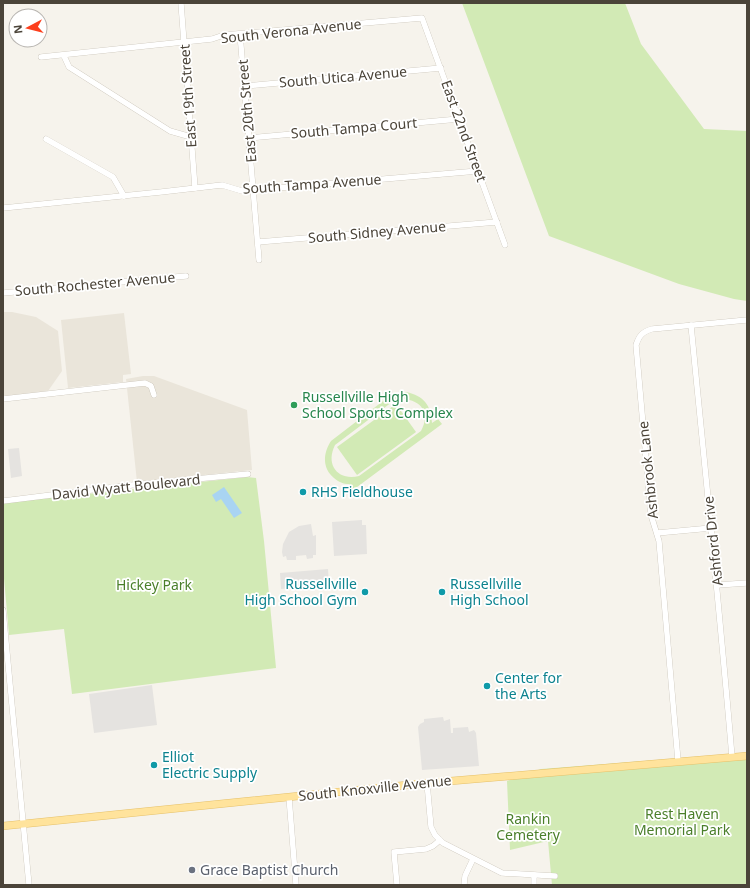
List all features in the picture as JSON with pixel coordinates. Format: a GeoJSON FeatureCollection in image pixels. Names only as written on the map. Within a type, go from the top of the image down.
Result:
{"type":"FeatureCollection","features":[{"type":"Feature","properties":{"kind":"main road","name":"South Knoxville Avenue"},"geometry":{"type":"LineString","coordinates":[[3,826],[427,783],[747,756]]}},
{"type":"Feature","properties":{"kind":"street","name":"East 19th Street"},"geometry":{"type":"LineString","coordinates":[[181,3],[195,188]]}},
{"type":"Feature","properties":{"kind":"street","name":"South Verona Avenue"},"geometry":{"type":"LineString","coordinates":[[41,57],[64,56],[212,39],[224,35],[422,18]]}},
{"type":"Feature","properties":{"kind":"street","name":"East 22nd Street"},"geometry":{"type":"LineString","coordinates":[[422,18],[505,245]]}},
{"type":"Feature","properties":{"kind":"street","name":"East 20th Street"},"geometry":{"type":"LineString","coordinates":[[240,34],[260,260]]}},
{"type":"Feature","properties":{"kind":"street"},"geometry":{"type":"LineString","coordinates":[[64,56],[69,67],[170,131],[191,137]]}},
{"type":"Feature","properties":{"kind":"street","name":"South Utica Avenue"},"geometry":{"type":"LineString","coordinates":[[245,86],[440,68]]}},
{"type":"Feature","properties":{"kind":"street","name":"South Tampa Court"},"geometry":{"type":"LineString","coordinates":[[249,138],[459,119]]}},
{"type":"Feature","properties":{"kind":"street"},"geometry":{"type":"LineString","coordinates":[[46,139],[113,177],[124,196]]}},
{"type":"Feature","properties":{"kind":"street","name":"South Tampa Avenue"},"geometry":{"type":"LineString","coordinates":[[3,208],[222,185],[242,191],[478,171]]}},
{"type":"Feature","properties":{"kind":"street","name":"South Sidney Avenue"},"geometry":{"type":"LineString","coordinates":[[258,242],[497,222]]}},
{"type":"Feature","properties":{"kind":"street","name":"South Rochester Avenue"},"geometry":{"type":"LineString","coordinates":[[3,293],[186,276]]}},
{"type":"Feature","properties":{"kind":"street","name":"Ashbrook Lane"},"geometry":{"type":"LineString","coordinates":[[678,761],[659,541],[651,515],[636,345],[639,336],[646,331],[747,320]]}},
{"type":"Feature","properties":{"kind":"street","name":"Ashford Drive"},"geometry":{"type":"LineString","coordinates":[[691,325],[718,585],[732,757]]}},
{"type":"Feature","properties":{"kind":"street"},"geometry":{"type":"LineString","coordinates":[[3,399],[145,383],[151,386],[154,395]]}},
{"type":"Feature","properties":{"kind":"street","name":"David Wyatt Boulevard"},"geometry":{"type":"LineString","coordinates":[[3,501],[132,485],[248,474]]}},
{"type":"Feature","properties":{"kind":"street"},"geometry":{"type":"LineString","coordinates":[[657,533],[711,528]]}},
{"type":"Feature","properties":{"kind":"street"},"geometry":{"type":"LineString","coordinates":[[718,585],[747,583]]}},
{"type":"Feature","properties":{"kind":"street"},"geometry":{"type":"LineString","coordinates":[[3,610],[22,824],[29,885]]}},
{"type":"Feature","properties":{"kind":"street"},"geometry":{"type":"LineString","coordinates":[[427,783],[431,827],[440,840],[473,859],[502,872],[555,876]]}},
{"type":"Feature","properties":{"kind":"street"},"geometry":{"type":"LineString","coordinates":[[289,797],[296,885]]}},
{"type":"Feature","properties":{"kind":"street"},"geometry":{"type":"LineString","coordinates":[[397,885],[394,852],[426,849],[433,846],[440,840]]}},
{"type":"Feature","properties":{"kind":"street"},"geometry":{"type":"LineString","coordinates":[[464,885],[465,876],[473,859]]}},
{"type":"Feature","properties":{"kind":"street"},"geometry":{"type":"LineString","coordinates":[[534,875],[534,885]]}},
{"type":"Feature","properties":{"kind":"shaded area"},"geometry":{"type":"Polygon","coordinates":[[[3,312],[12,312],[36,317],[58,331],[62,371],[48,391],[7,396],[3,395],[3,312]]]}},
{"type":"Feature","properties":{"kind":"shaded area"},"geometry":{"type":"Polygon","coordinates":[[[124,313],[131,374],[123,375],[123,382],[68,388],[61,320],[124,313]]]}},
{"type":"Feature","properties":{"kind":"shaded area"},"geometry":{"type":"Polygon","coordinates":[[[154,376],[247,410],[252,470],[137,482],[126,379],[154,376]]]}},
{"type":"Feature","properties":{"kind":"shaded area"},"geometry":{"type":"Polygon","coordinates":[[[19,448],[22,476],[11,478],[8,449],[19,448]]]}},
{"type":"Feature","properties":{"kind":"shaded area"},"geometry":{"type":"Polygon","coordinates":[[[362,520],[362,525],[366,525],[367,554],[334,556],[332,522],[362,520]]]}},
{"type":"Feature","properties":{"kind":"shaded area"},"geometry":{"type":"Polygon","coordinates":[[[311,524],[313,536],[316,535],[316,555],[313,555],[313,558],[307,559],[306,555],[296,556],[296,560],[287,560],[286,556],[283,557],[283,544],[289,532],[299,526],[311,524]]]}},
{"type":"Feature","properties":{"kind":"shaded area"},"geometry":{"type":"Polygon","coordinates":[[[328,569],[329,585],[281,589],[280,573],[328,569]]]}},
{"type":"Feature","properties":{"kind":"shaded area"},"geometry":{"type":"Polygon","coordinates":[[[152,685],[157,725],[94,733],[89,694],[152,685]]]}},
{"type":"Feature","properties":{"kind":"shaded area"},"geometry":{"type":"Polygon","coordinates":[[[443,717],[444,721],[450,719],[451,733],[453,733],[453,728],[468,727],[469,732],[474,730],[476,733],[479,766],[422,770],[418,727],[424,722],[424,719],[443,717]]]}},
{"type":"Feature","properties":{"kind":"green space"},"geometry":{"type":"Polygon","coordinates":[[[462,3],[625,3],[641,44],[704,129],[747,131],[747,301],[734,299],[679,284],[549,236],[462,3]]]}},
{"type":"Feature","properties":{"kind":"green space"},"geometry":{"type":"Polygon","coordinates":[[[406,392],[418,396],[428,406],[432,423],[438,419],[442,424],[353,490],[349,484],[345,484],[334,478],[327,470],[325,460],[326,450],[331,441],[387,398],[406,392]],[[403,399],[392,402],[335,445],[332,452],[332,459],[335,470],[345,476],[359,476],[421,431],[425,419],[424,413],[419,405],[403,399]]]}},
{"type":"Feature","properties":{"kind":"green space"},"geometry":{"type":"Polygon","coordinates":[[[396,404],[416,432],[357,475],[337,447],[396,404]]]}},
{"type":"Feature","properties":{"kind":"green space","name":"Hickey Park"},"geometry":{"type":"Polygon","coordinates":[[[247,477],[256,478],[264,541],[276,668],[72,694],[64,629],[9,635],[3,567],[3,503],[247,477]]]}},
{"type":"Feature","properties":{"kind":"green space","name":"Rest Haven Memorial Park"},"geometry":{"type":"Polygon","coordinates":[[[747,753],[747,885],[552,885],[548,841],[510,850],[507,781],[541,769],[747,753]]]}},
{"type":"Feature","properties":{"kind":"water"},"geometry":{"type":"Polygon","coordinates":[[[224,487],[242,513],[234,518],[221,499],[216,502],[212,495],[224,487]]]}},
{"type":"Feature","properties":{"kind":"place","name":"Russellville High School Sports Complex"},"geometry":{"type":"Point","coordinates":[294,405]}},
{"type":"Feature","properties":{"kind":"place","name":"RHS Fieldhouse"},"geometry":{"type":"Point","coordinates":[303,492]}},
{"type":"Feature","properties":{"kind":"place","name":"Russellville High School Gym"},"geometry":{"type":"Point","coordinates":[365,592]}},
{"type":"Feature","properties":{"kind":"place","name":"Russellville High School"},"geometry":{"type":"Point","coordinates":[442,592]}},
{"type":"Feature","properties":{"kind":"place","name":"Center for the Arts"},"geometry":{"type":"Point","coordinates":[487,686]}},
{"type":"Feature","properties":{"kind":"place","name":"Elliot Electric Supply"},"geometry":{"type":"Point","coordinates":[154,765]}},
{"type":"Feature","properties":{"kind":"place","name":"Grace Baptist Church"},"geometry":{"type":"Point","coordinates":[192,870]}},
{"type":"Feature","properties":{"kind":"park label","name":"Rankin Cemetery"},"geometry":{"type":"Point","coordinates":[528,828]}}]}
